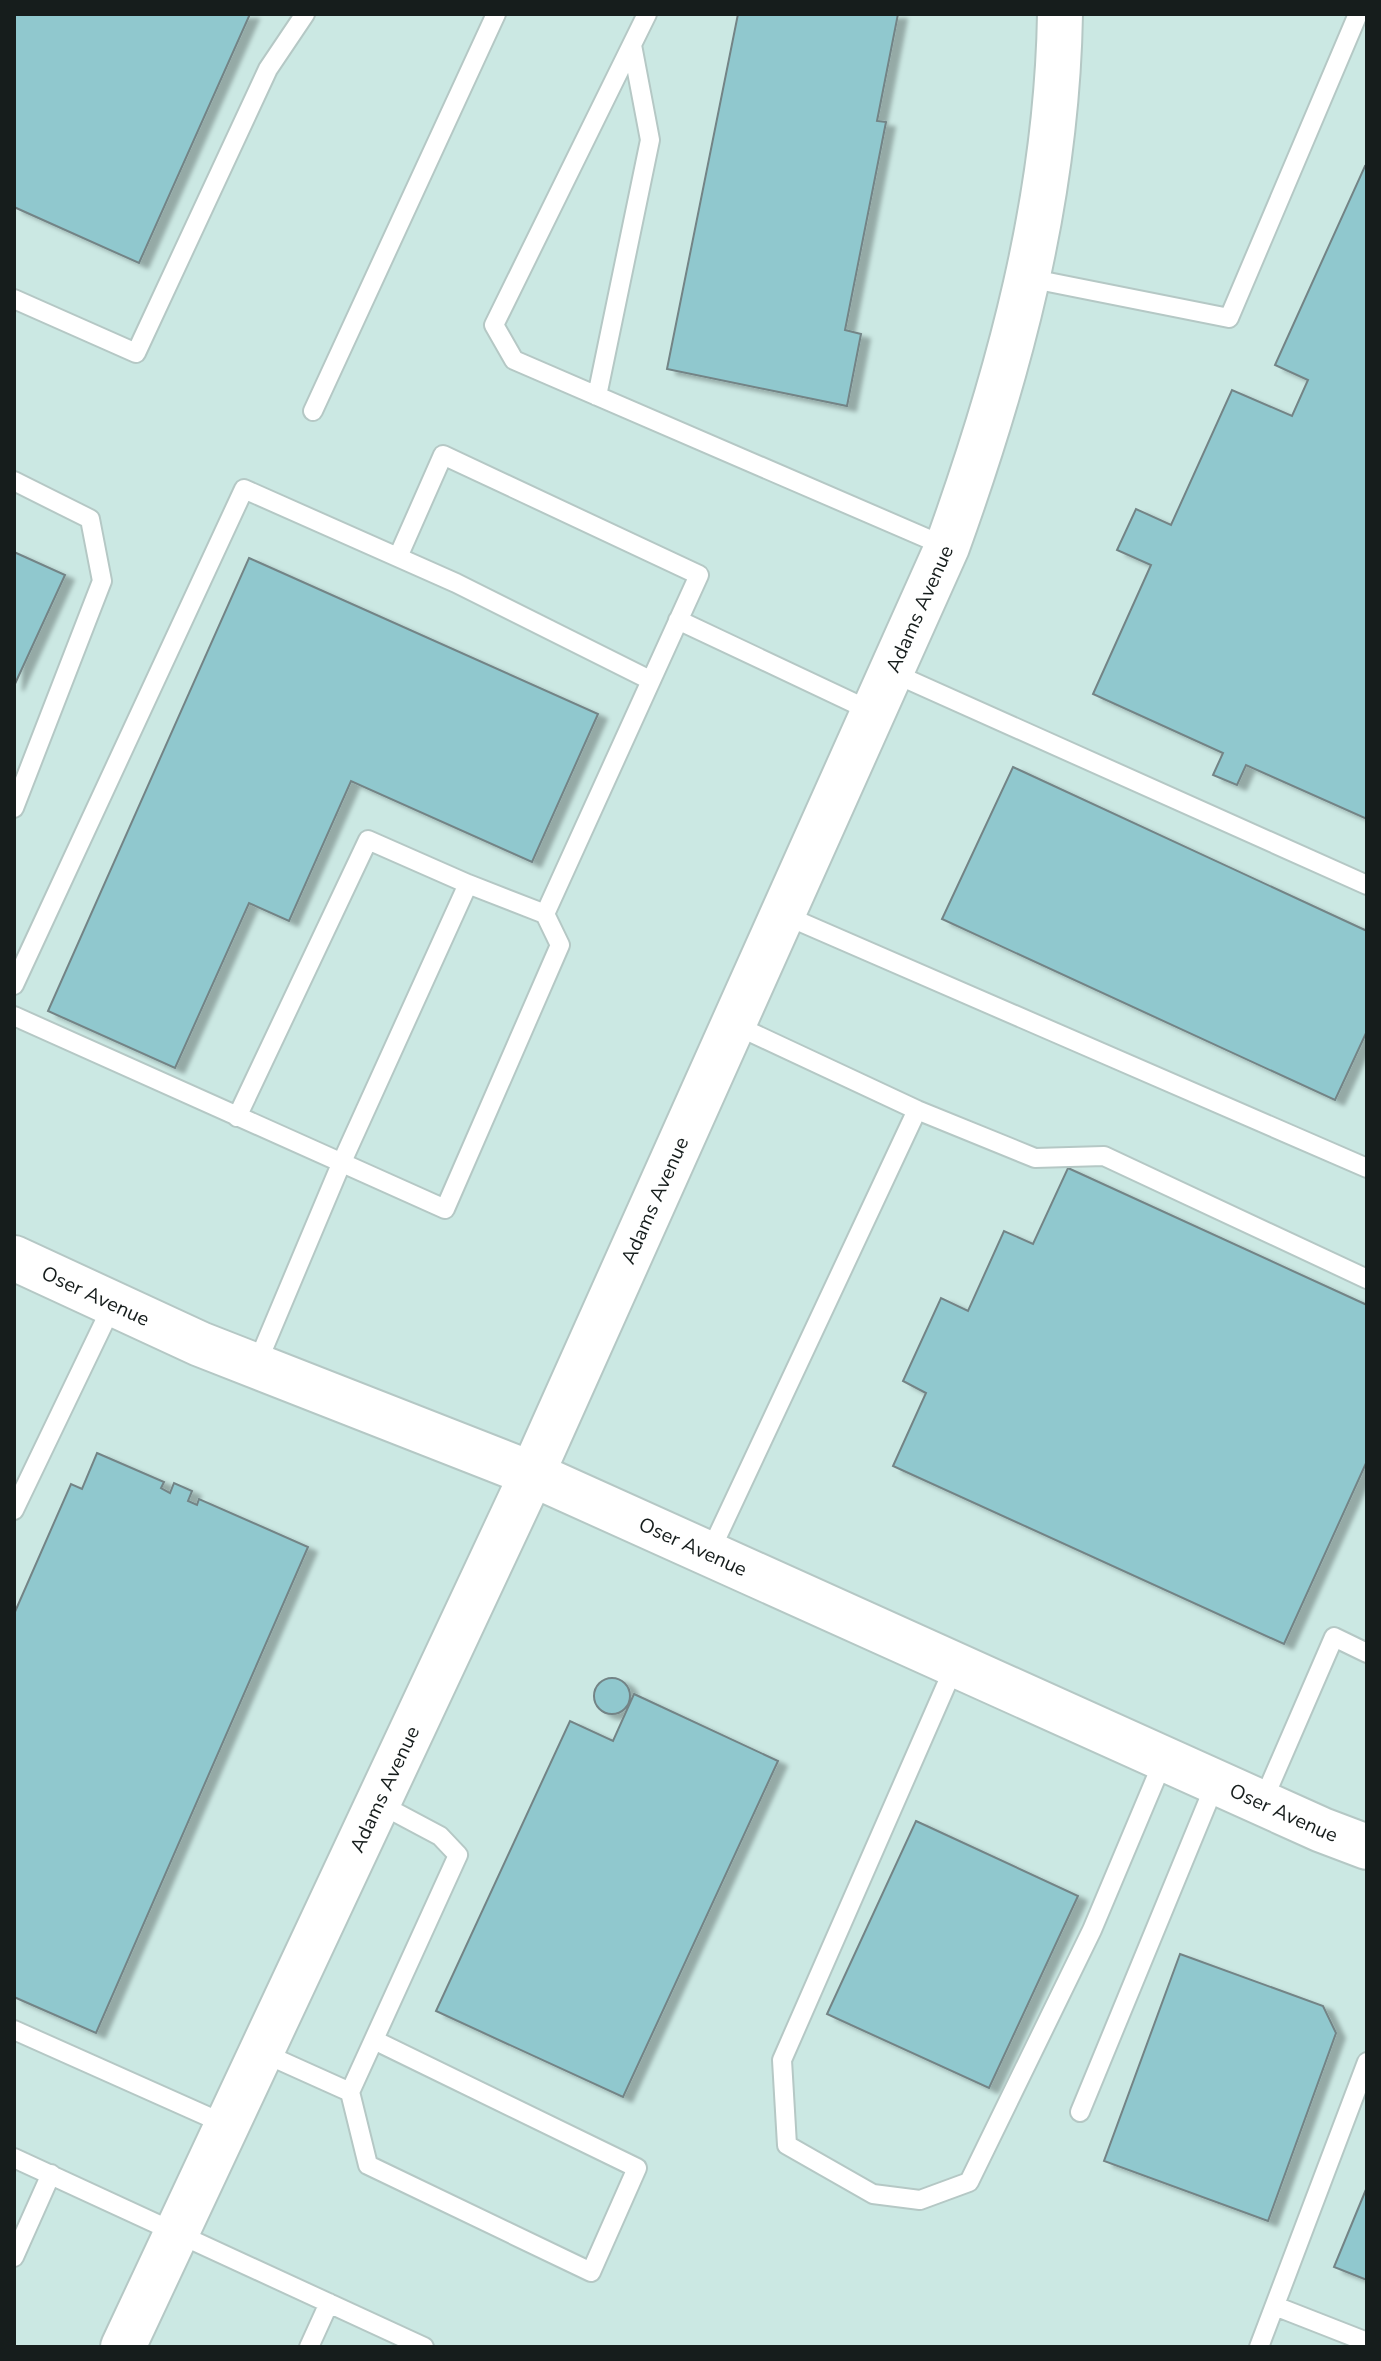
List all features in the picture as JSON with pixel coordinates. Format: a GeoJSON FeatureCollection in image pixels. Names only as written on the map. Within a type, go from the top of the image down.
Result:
{"type":"FeatureCollection","features":[{"type":"Feature","properties":{"kind":"street","name":"Adams Avenue"},"geometry":{"type":"LineString","coordinates":[[123,2347],[532,1474],[947,547],[982,449],[1028,278],[1043,209],[1060,14]]}},
{"type":"Feature","properties":{"kind":"street","name":"Oser Avenue"},"geometry":{"type":"LineString","coordinates":[[14,1258],[256,1366],[532,1474],[1262,1803],[1367,1847]]}},
{"type":"Feature","properties":{"kind":"lane"},"geometry":{"type":"LineString","coordinates":[[14,299],[136,353],[268,69],[305,14]]}},
{"type":"Feature","properties":{"kind":"lane"},"geometry":{"type":"LineString","coordinates":[[313,411],[496,14]]}},
{"type":"Feature","properties":{"kind":"lane"},"geometry":{"type":"LineString","coordinates":[[647,14],[494,325],[514,360],[947,547]]}},
{"type":"Feature","properties":{"kind":"lane"},"geometry":{"type":"LineString","coordinates":[[1028,278],[1229,318],[1359,14],[1367,18]]}},
{"type":"Feature","properties":{"kind":"lane"},"geometry":{"type":"LineString","coordinates":[[597,396],[650,140],[632,45]]}},
{"type":"Feature","properties":{"kind":"lane"},"geometry":{"type":"LineString","coordinates":[[398,557],[443,455],[699,575],[545,914]]}},
{"type":"Feature","properties":{"kind":"lane"},"geometry":{"type":"LineString","coordinates":[[14,481],[90,519],[102,581],[14,808]]}},
{"type":"Feature","properties":{"kind":"lane"},"geometry":{"type":"LineString","coordinates":[[14,985],[244,489],[398,557],[650,680]]}},
{"type":"Feature","properties":{"kind":"lane"},"geometry":{"type":"LineString","coordinates":[[678,620],[873,712]]}},
{"type":"Feature","properties":{"kind":"lane"},"geometry":{"type":"LineString","coordinates":[[891,672],[1367,885]]}},
{"type":"Feature","properties":{"kind":"lane"},"geometry":{"type":"LineString","coordinates":[[14,1016],[237,1117],[341,1164],[445,1209],[560,945],[545,914],[368,840],[237,1117]]}},
{"type":"Feature","properties":{"kind":"lane"},"geometry":{"type":"LineString","coordinates":[[256,1366],[341,1164],[468,884]]}},
{"type":"Feature","properties":{"kind":"lane"},"geometry":{"type":"LineString","coordinates":[[782,914],[1367,1168]]}},
{"type":"Feature","properties":{"kind":"lane"},"geometry":{"type":"LineString","coordinates":[[733,1024],[917,1110],[1035,1158],[1104,1156],[1367,1279]]}},
{"type":"Feature","properties":{"kind":"lane"},"geometry":{"type":"LineString","coordinates":[[709,1554],[917,1110]]}},
{"type":"Feature","properties":{"kind":"lane"},"geometry":{"type":"LineString","coordinates":[[14,1510],[113,1304]]}},
{"type":"Feature","properties":{"kind":"lane"},"geometry":{"type":"LineString","coordinates":[[1262,1803],[1334,1637],[1367,1653]]}},
{"type":"Feature","properties":{"kind":"lane"},"geometry":{"type":"LineString","coordinates":[[955,1665],[782,2060],[787,2145],[873,2194],[920,2200],[969,2182],[1092,1930],[1164,1759]]}},
{"type":"Feature","properties":{"kind":"lane"},"geometry":{"type":"LineString","coordinates":[[1080,2112],[1216,1782]]}},
{"type":"Feature","properties":{"kind":"lane"},"geometry":{"type":"LineString","coordinates":[[374,2040],[637,2168],[591,2272],[368,2165],[350,2092],[458,1855],[440,1836],[378,1803]]}},
{"type":"Feature","properties":{"kind":"lane"},"geometry":{"type":"LineString","coordinates":[[14,2030],[227,2125]]}},
{"type":"Feature","properties":{"kind":"lane"},"geometry":{"type":"LineString","coordinates":[[261,2052],[350,2092]]}},
{"type":"Feature","properties":{"kind":"lane"},"geometry":{"type":"LineString","coordinates":[[1259,2347],[1367,2062]]}},
{"type":"Feature","properties":{"kind":"lane"},"geometry":{"type":"LineString","coordinates":[[14,2158],[424,2347]]}},
{"type":"Feature","properties":{"kind":"lane"},"geometry":{"type":"LineString","coordinates":[[14,2257],[51,2174]]}},
{"type":"Feature","properties":{"kind":"lane"},"geometry":{"type":"LineString","coordinates":[[309,2347],[329,2303]]}},
{"type":"Feature","properties":{"kind":"lane"},"geometry":{"type":"LineString","coordinates":[[1275,2306],[1367,2342]]}},
{"type":"Feature","properties":{"kind":"shaded area"},"geometry":{"type":"Polygon","coordinates":[[[14,14],[1367,14],[1367,2347],[14,2347],[14,14]]]}},
{"type":"Feature","properties":{"kind":"building"},"geometry":{"type":"Polygon","coordinates":[[[14,14],[250,14],[139,263],[14,207],[14,14]]]}},
{"type":"Feature","properties":{"kind":"building"},"geometry":{"type":"Polygon","coordinates":[[[738,14],[898,14],[877,121],[886,122],[845,330],[861,334],[847,406],[667,369],[738,14]]]}},
{"type":"Feature","properties":{"kind":"building"},"geometry":{"type":"Polygon","coordinates":[[[1365,166],[1367,819],[1246,765],[1237,785],[1213,775],[1223,753],[1093,694],[1151,565],[1117,550],[1136,509],[1171,525],[1232,390],[1292,416],[1308,380],[1275,365],[1365,166]]]}},
{"type":"Feature","properties":{"kind":"building"},"geometry":{"type":"Polygon","coordinates":[[[14,552],[65,575],[14,686],[14,552]]]}},
{"type":"Feature","properties":{"kind":"building"},"geometry":{"type":"Polygon","coordinates":[[[249,558],[598,714],[532,862],[351,781],[289,921],[249,903],[175,1068],[48,1011],[249,558]]]}},
{"type":"Feature","properties":{"kind":"building"},"geometry":{"type":"Polygon","coordinates":[[[1013,767],[1367,931],[1367,1031],[1335,1100],[942,919],[1013,767]]]}},
{"type":"Feature","properties":{"kind":"building"},"geometry":{"type":"Polygon","coordinates":[[[1068,1168],[1367,1305],[1367,1461],[1284,1644],[893,1466],[926,1393],[903,1381],[941,1298],[968,1311],[1004,1231],[1033,1244],[1068,1168]]]}},
{"type":"Feature","properties":{"kind":"building"},"geometry":{"type":"Polygon","coordinates":[[[97,1453],[164,1482],[161,1488],[170,1493],[174,1483],[192,1491],[188,1501],[197,1505],[199,1499],[308,1547],[96,2033],[14,1997],[14,1614],[71,1484],[82,1489],[97,1453]]]}},
{"type":"Feature","properties":{"kind":"building"},"geometry":{"type":"Polygon","coordinates":[[[612,1678],[624,1684],[630,1696],[624,1708],[612,1714],[600,1708],[594,1696],[600,1684],[612,1678]]]}},
{"type":"Feature","properties":{"kind":"building"},"geometry":{"type":"Polygon","coordinates":[[[634,1694],[778,1761],[623,2097],[436,2011],[570,1721],[613,1741],[634,1694]]]}},
{"type":"Feature","properties":{"kind":"building"},"geometry":{"type":"Polygon","coordinates":[[[916,1821],[1078,1896],[989,2088],[827,2014],[916,1821]]]}},
{"type":"Feature","properties":{"kind":"building"},"geometry":{"type":"Polygon","coordinates":[[[1180,1954],[1323,2006],[1336,2033],[1268,2221],[1104,2161],[1180,1954]]]}},
{"type":"Feature","properties":{"kind":"building"},"geometry":{"type":"Polygon","coordinates":[[[1367,2187],[1367,2280],[1334,2267],[1367,2187]]]}}]}
